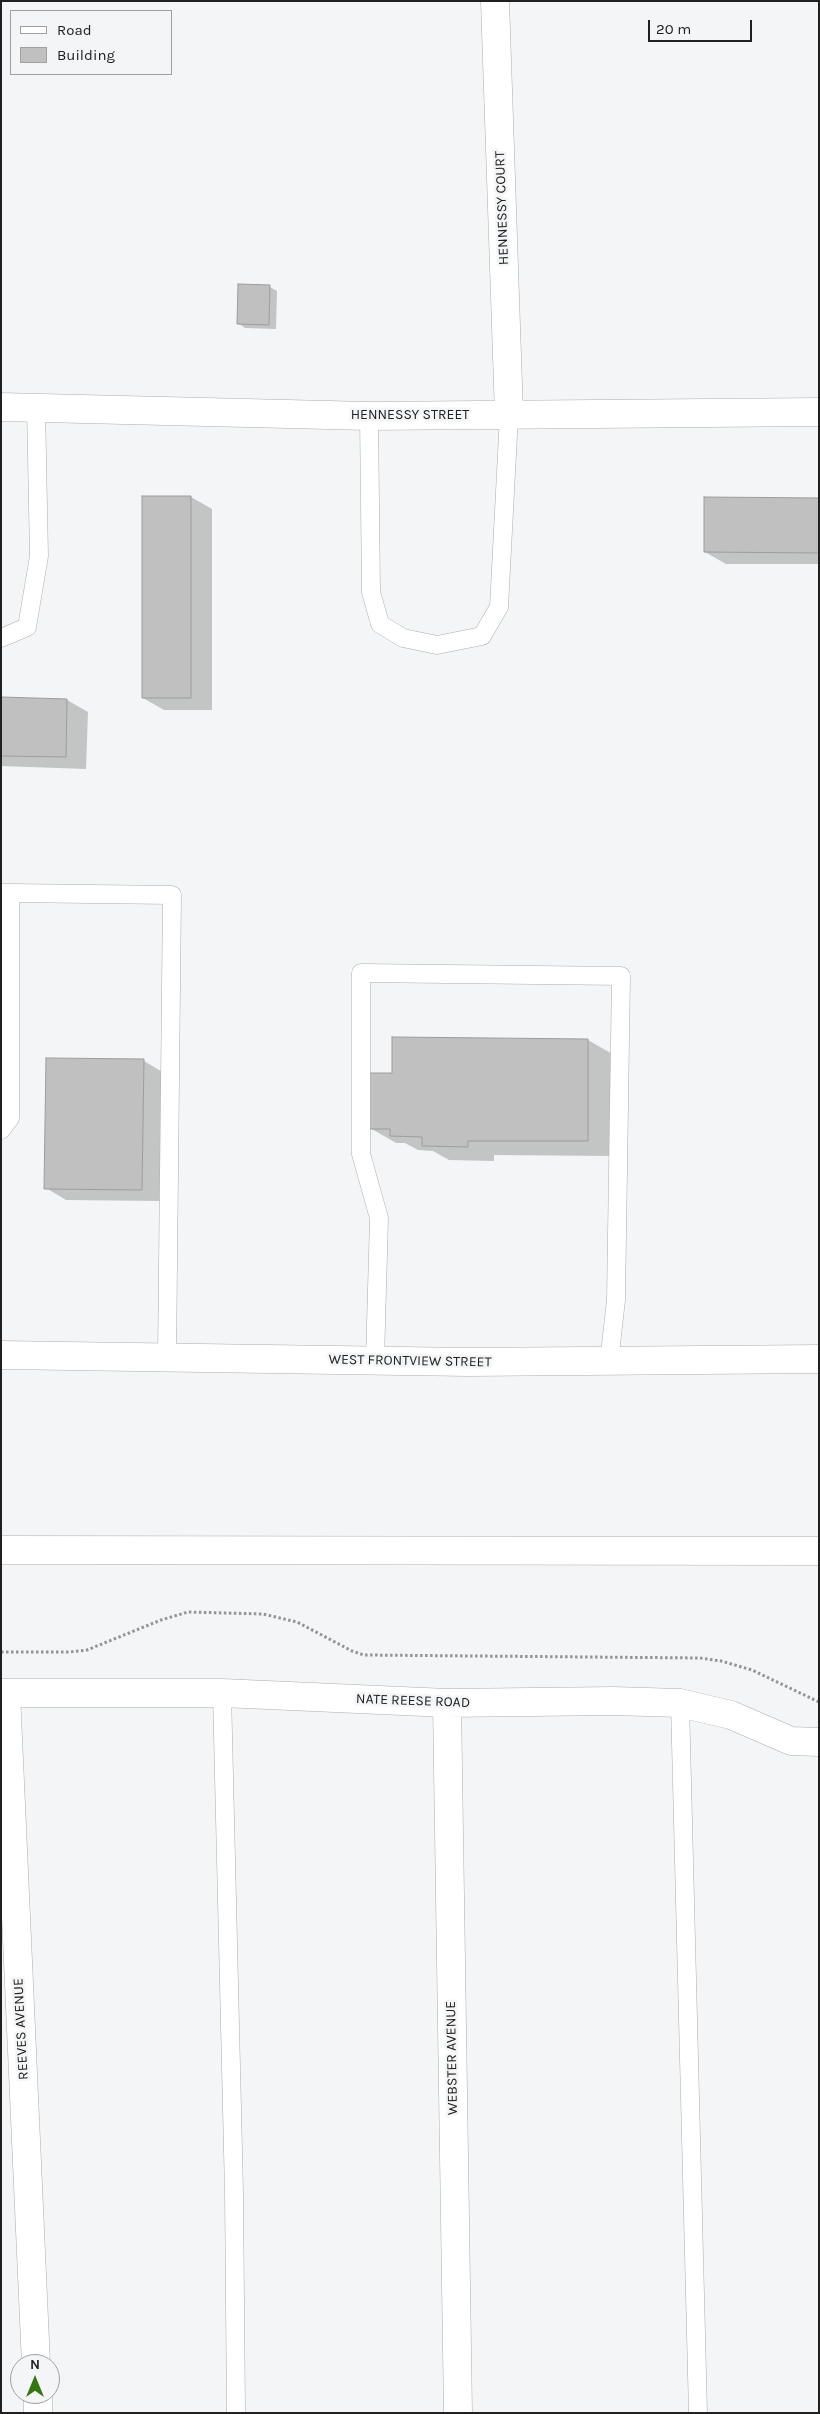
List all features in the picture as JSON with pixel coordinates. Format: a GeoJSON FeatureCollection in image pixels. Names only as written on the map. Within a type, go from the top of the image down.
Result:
{"type":"FeatureCollection","features":[{"type":"Feature","properties":{"kind":"main road","name":"HENNESSY COURT"},"geometry":{"type":"LineString","coordinates":[[495,1],[509,415]]}},
{"type":"Feature","properties":{"kind":"main road","name":"HENNESSY STREET"},"geometry":{"type":"LineString","coordinates":[[1,407],[369,416],[819,412]]}},
{"type":"Feature","properties":{"kind":"main road","name":"WEST FRONTVIEW STREET"},"geometry":{"type":"LineString","coordinates":[[1,1356],[609,1362],[819,1359]]}},
{"type":"Feature","properties":{"kind":"main road"},"geometry":{"type":"LineString","coordinates":[[1,1550],[819,1551]]}},
{"type":"Feature","properties":{"kind":"main road","name":"NATE REESE ROAD"},"geometry":{"type":"LineString","coordinates":[[4,1693],[222,1693],[447,1703],[613,1701],[680,1703],[731,1715],[791,1741],[819,1742]]}},
{"type":"Feature","properties":{"kind":"main road","name":"REEVES AVENUE"},"geometry":{"type":"LineString","coordinates":[[4,1693],[36,2354]]}},
{"type":"Feature","properties":{"kind":"main road","name":"WEBSTER AVENUE"},"geometry":{"type":"LineString","coordinates":[[447,1703],[458,2413]]}},
{"type":"Feature","properties":{"kind":"lane"},"geometry":{"type":"LineString","coordinates":[[1,638],[27,627],[39,556],[36,407]]}},
{"type":"Feature","properties":{"kind":"lane"},"geometry":{"type":"LineString","coordinates":[[369,416],[371,592],[380,624],[403,638],[437,645],[482,636],[499,606],[509,415]]}},
{"type":"Feature","properties":{"kind":"lane"},"geometry":{"type":"LineString","coordinates":[[1,1130],[10,1118],[5,893],[172,895],[167,1358]]}},
{"type":"Feature","properties":{"kind":"lane"},"geometry":{"type":"LineString","coordinates":[[375,1360],[380,1218],[361,1154],[361,973],[620,976],[616,1300],[609,1362]]}},
{"type":"Feature","properties":{"kind":"lane"},"geometry":{"type":"LineString","coordinates":[[222,1693],[234,2192],[236,2413]]}},
{"type":"Feature","properties":{"kind":"lane"},"geometry":{"type":"LineString","coordinates":[[680,1703],[698,2413]]}},
{"type":"Feature","properties":{"kind":"path"},"geometry":{"type":"LineString","coordinates":[[1,1652],[70,1652],[87,1650],[161,1620],[188,1612],[263,1614],[297,1622],[364,1655],[700,1658],[721,1661],[752,1670],[819,1702]]}},
{"type":"Feature","properties":{"kind":"building"},"geometry":{"type":"Polygon","coordinates":[[[238,284],[270,285],[269,325],[237,324],[238,284]]]}},
{"type":"Feature","properties":{"kind":"building"},"geometry":{"type":"Polygon","coordinates":[[[142,496],[191,496],[191,698],[142,698],[142,496]]]}},
{"type":"Feature","properties":{"kind":"building"},"geometry":{"type":"Polygon","coordinates":[[[704,497],[819,498],[819,553],[704,552],[704,497]]]}},
{"type":"Feature","properties":{"kind":"building"},"geometry":{"type":"Polygon","coordinates":[[[1,697],[67,699],[66,757],[1,756],[1,697]]]}},
{"type":"Feature","properties":{"kind":"building"},"geometry":{"type":"Polygon","coordinates":[[[392,1037],[588,1039],[588,1141],[468,1141],[468,1147],[422,1146],[422,1137],[390,1136],[390,1129],[368,1129],[368,1073],[392,1073],[392,1037]]]}},
{"type":"Feature","properties":{"kind":"building"},"geometry":{"type":"Polygon","coordinates":[[[46,1058],[144,1059],[142,1190],[44,1189],[46,1058]]]}}]}
